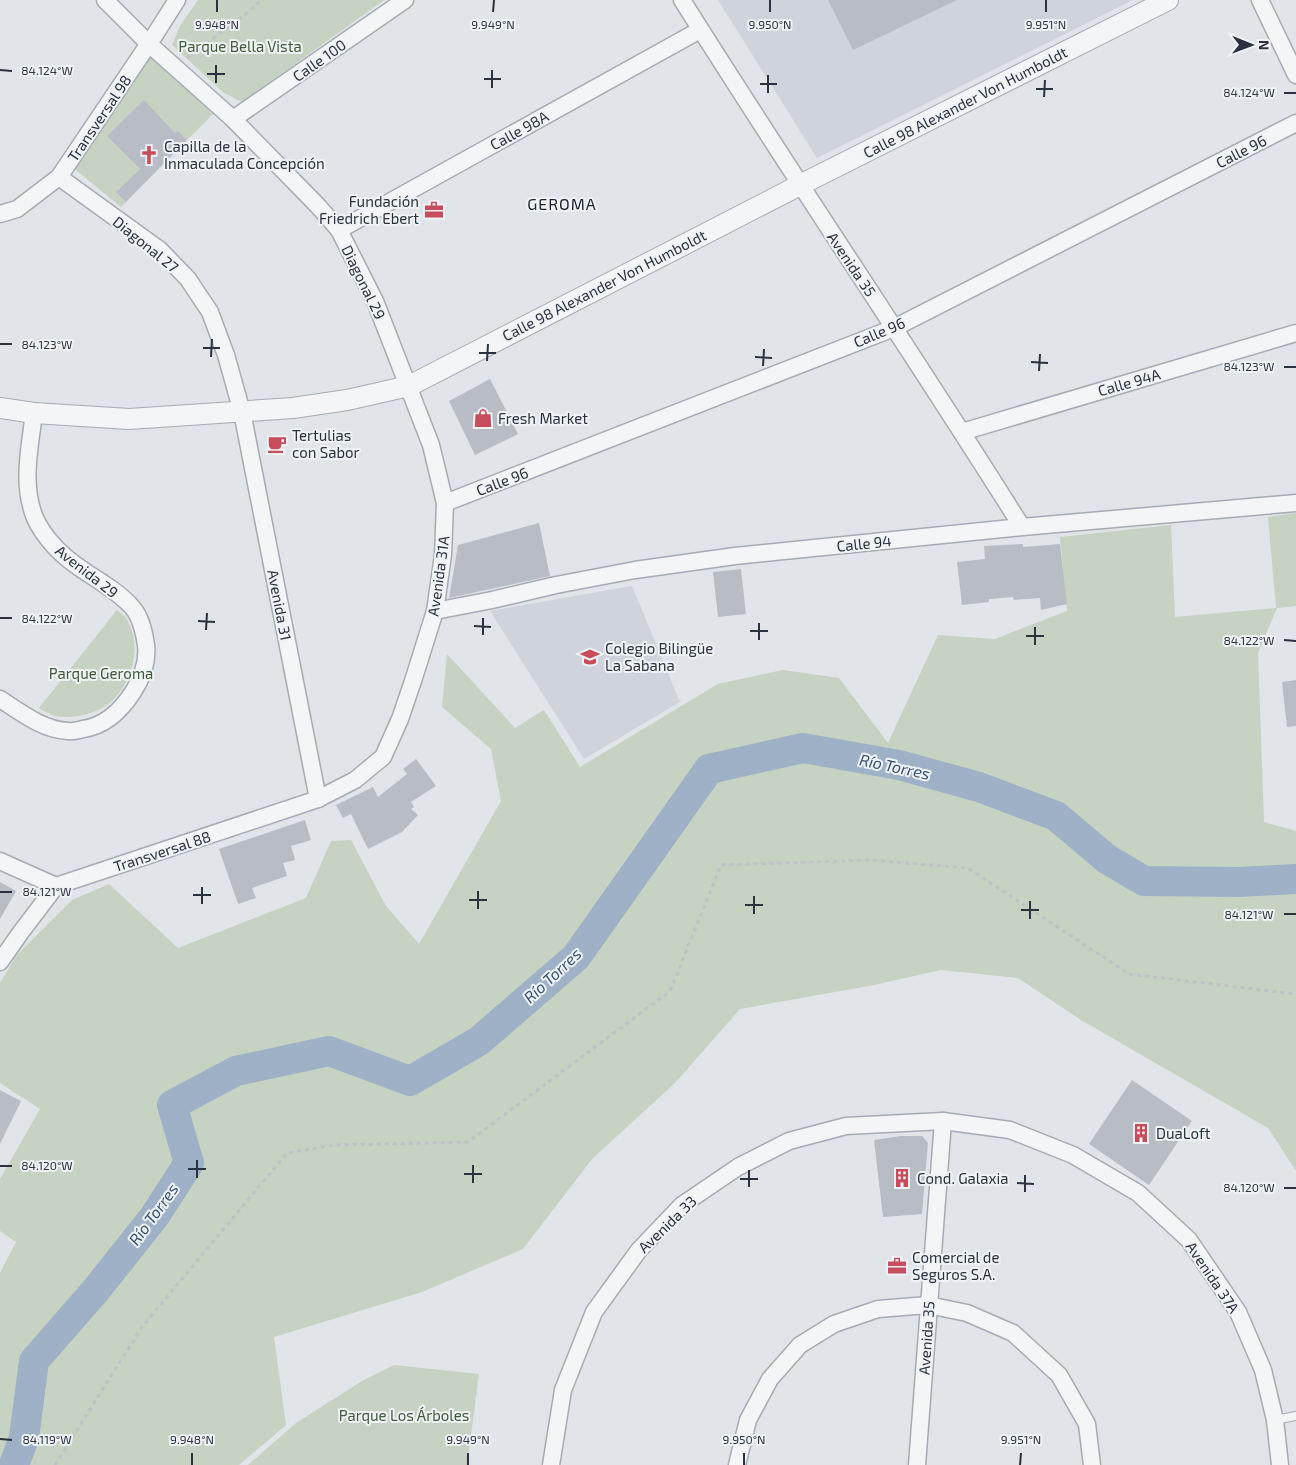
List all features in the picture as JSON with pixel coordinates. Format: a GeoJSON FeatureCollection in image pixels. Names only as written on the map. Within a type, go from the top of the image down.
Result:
{"type":"FeatureCollection","features":[{"type":"Feature","properties":{"kind":"street"},"geometry":{"type":"LineString","coordinates":[[105,0],[149,44]]}},
{"type":"Feature","properties":{"kind":"street","name":"Transversal 98"},"geometry":{"type":"LineString","coordinates":[[0,214],[17,209],[59,177],[149,44],[176,0]]}},
{"type":"Feature","properties":{"kind":"street","name":"Calle 100"},"geometry":{"type":"LineString","coordinates":[[232,119],[405,0]]}},
{"type":"Feature","properties":{"kind":"street","name":"Avenida 35"},"geometry":{"type":"LineString","coordinates":[[682,0],[1022,527]]}},
{"type":"Feature","properties":{"kind":"street","name":"Calle 98 Alexander Von Humboldt"},"geometry":{"type":"LineString","coordinates":[[0,408],[34,413],[129,419],[294,408],[348,400],[409,386],[800,185],[1168,0]]}},
{"type":"Feature","properties":{"kind":"street"},"geometry":{"type":"LineString","coordinates":[[1260,0],[1296,75]]}},
{"type":"Feature","properties":{"kind":"street","name":"Calle 98A"},"geometry":{"type":"LineString","coordinates":[[339,230],[700,30]]}},
{"type":"Feature","properties":{"kind":"street","name":"Diagonal 29"},"geometry":{"type":"LineString","coordinates":[[149,44],[232,119],[318,206],[339,230],[376,301],[409,386]]}},
{"type":"Feature","properties":{"kind":"street","name":"Calle 96"},"geometry":{"type":"LineString","coordinates":[[445,503],[894,328],[1296,123]]}},
{"type":"Feature","properties":{"kind":"street","name":"Diagonal 27"},"geometry":{"type":"LineString","coordinates":[[59,177],[160,250],[188,278],[210,312],[226,355],[242,412]]}},
{"type":"Feature","properties":{"kind":"street","name":"Calle 94A"},"geometry":{"type":"LineString","coordinates":[[962,432],[1296,333]]}},
{"type":"Feature","properties":{"kind":"street","name":"Avenida 31A"},"geometry":{"type":"LineString","coordinates":[[355,780],[383,757],[402,712],[436,611],[443,555],[445,503],[431,445],[409,386]]}},
{"type":"Feature","properties":{"kind":"street","name":"Avenida 31"},"geometry":{"type":"LineString","coordinates":[[242,412],[318,798]]}},
{"type":"Feature","properties":{"kind":"street","name":"Avenida 29"},"geometry":{"type":"LineString","coordinates":[[0,700],[47,726],[69,732],[91,728],[111,717],[126,704],[141,680],[147,654],[143,628],[133,607],[110,588],[78,567],[49,541],[36,518],[29,500],[26,481],[34,413]]}},
{"type":"Feature","properties":{"kind":"street","name":"Calle 94"},"geometry":{"type":"LineString","coordinates":[[436,611],[635,570],[735,556],[1022,527],[1296,503]]}},
{"type":"Feature","properties":{"kind":"street","name":"Transversal 88"},"geometry":{"type":"LineString","coordinates":[[56,886],[318,798],[355,780]]}},
{"type":"Feature","properties":{"kind":"street"},"geometry":{"type":"LineString","coordinates":[[0,861],[56,886],[0,962]]}},
{"type":"Feature","properties":{"kind":"street","name":"Avenida 35"},"geometry":{"type":"LineString","coordinates":[[917,1465],[943,1121]]}},
{"type":"Feature","properties":{"kind":"street","name":"Avenida 37A"},"geometry":{"type":"LineString","coordinates":[[943,1121],[1010,1130],[1073,1155],[1138,1193],[1190,1240],[1238,1312],[1263,1370],[1275,1420],[1280,1465]]}},
{"type":"Feature","properties":{"kind":"street","name":"Avenida 33"},"geometry":{"type":"LineString","coordinates":[[551,1465],[563,1390],[594,1312],[639,1250],[682,1205],[738,1167],[789,1141],[846,1126],[943,1121]]}},
{"type":"Feature","properties":{"kind":"street"},"geometry":{"type":"LineString","coordinates":[[738,1465],[748,1420],[770,1380],[800,1345],[834,1324],[878,1308],[928,1305],[967,1313],[1013,1333],[1059,1375],[1086,1424],[1092,1465]]}},
{"type":"Feature","properties":{"kind":"lane"},"geometry":{"type":"LineString","coordinates":[[1275,1420],[1296,1416]]}},
{"type":"Feature","properties":{"kind":"path"},"geometry":{"type":"LineString","coordinates":[[186,59],[251,10],[261,0]]}},
{"type":"Feature","properties":{"kind":"path"},"geometry":{"type":"LineString","coordinates":[[55,1465],[142,1327],[287,1153],[335,1145],[468,1142],[670,990],[721,865],[870,860],[968,868],[1129,974],[1296,994]]}},
{"type":"Feature","properties":{"kind":"shaded area"},"geometry":{"type":"Polygon","coordinates":[[[718,0],[1133,0],[817,158],[718,0]]]}},
{"type":"Feature","properties":{"kind":"shaded area","name":"Colegio Bilingüe La Sabana"},"geometry":{"type":"Polygon","coordinates":[[[632,586],[680,702],[584,759],[490,611],[632,586]]]}},
{"type":"Feature","properties":{"kind":"green space","name":"Parque Bella Vista"},"geometry":{"type":"Polygon","coordinates":[[[198,0],[384,0],[242,102],[224,93],[172,45],[180,26],[198,0]]]}},
{"type":"Feature","properties":{"kind":"green space"},"geometry":{"type":"Polygon","coordinates":[[[150,53],[213,114],[187,140],[178,131],[175,133],[144,101],[108,135],[140,169],[117,192],[126,202],[121,207],[71,166],[150,53]]]}},
{"type":"Feature","properties":{"kind":"green space"},"geometry":{"type":"Polygon","coordinates":[[[1296,513],[1296,606],[1277,608],[1258,653],[1264,822],[1296,831],[1296,1171],[1268,1128],[1081,1020],[1018,978],[941,970],[874,985],[740,1009],[675,1083],[592,1159],[523,1249],[422,1292],[274,1337],[286,1425],[239,1465],[0,1465],[0,1273],[16,1242],[0,1231],[0,1179],[40,1109],[0,1083],[0,983],[17,955],[72,900],[109,884],[178,948],[306,898],[331,841],[351,840],[386,906],[419,944],[501,801],[491,749],[442,707],[447,654],[515,728],[544,710],[580,767],[718,684],[783,670],[839,678],[888,743],[938,635],[995,639],[1067,611],[1060,537],[1171,525],[1175,617],[1276,608],[1268,517],[1296,513]]]}},
{"type":"Feature","properties":{"kind":"green space","name":"Parque Geroma"},"geometry":{"type":"Polygon","coordinates":[[[117,610],[125,617],[131,628],[135,647],[129,676],[119,693],[108,705],[94,712],[79,716],[56,716],[39,708],[117,610]]]}},
{"type":"Feature","properties":{"kind":"green space","name":"Parque Los Árboles"},"geometry":{"type":"Polygon","coordinates":[[[394,1365],[479,1374],[467,1465],[248,1465],[296,1423],[362,1381],[394,1365]]]}},
{"type":"Feature","properties":{"kind":"building"},"geometry":{"type":"Polygon","coordinates":[[[828,0],[957,0],[853,50],[828,0]]]}},
{"type":"Feature","properties":{"kind":"building","name":"Capilla de la Inmaculada Concepción"},"geometry":{"type":"Polygon","coordinates":[[[144,100],[175,133],[178,131],[187,140],[126,202],[116,192],[140,169],[107,136],[144,100]]]}},
{"type":"Feature","properties":{"kind":"building","name":"Fresh Market"},"geometry":{"type":"Polygon","coordinates":[[[490,379],[518,434],[475,455],[449,401],[490,379]]]}},
{"type":"Feature","properties":{"kind":"building"},"geometry":{"type":"Polygon","coordinates":[[[539,523],[550,576],[449,598],[458,545],[539,523]]]}},
{"type":"Feature","properties":{"kind":"building"},"geometry":{"type":"Polygon","coordinates":[[[1023,544],[1023,547],[1060,544],[1067,604],[1041,610],[1040,598],[1014,600],[1013,597],[989,599],[989,602],[962,605],[957,562],[985,559],[984,546],[1023,544]]]}},
{"type":"Feature","properties":{"kind":"building"},"geometry":{"type":"Polygon","coordinates":[[[741,569],[746,614],[718,617],[713,572],[741,569]]]}},
{"type":"Feature","properties":{"kind":"building"},"geometry":{"type":"Polygon","coordinates":[[[1296,680],[1296,726],[1287,727],[1282,682],[1296,680]]]}},
{"type":"Feature","properties":{"kind":"building"},"geometry":{"type":"Polygon","coordinates":[[[416,759],[436,786],[411,802],[414,807],[411,809],[418,815],[402,832],[368,849],[351,814],[343,818],[336,805],[373,787],[378,797],[407,774],[403,769],[416,759]]]}},
{"type":"Feature","properties":{"kind":"building"},"geometry":{"type":"Polygon","coordinates":[[[305,820],[311,840],[291,846],[295,860],[283,863],[287,876],[252,888],[256,898],[238,904],[219,849],[305,820]]]}},
{"type":"Feature","properties":{"kind":"building"},"geometry":{"type":"Polygon","coordinates":[[[0,882],[16,891],[0,919],[0,882]]]}},
{"type":"Feature","properties":{"kind":"building","name":"DuaLoft"},"geometry":{"type":"Polygon","coordinates":[[[1132,1080],[1192,1121],[1149,1185],[1089,1144],[1132,1080]]]}},
{"type":"Feature","properties":{"kind":"building"},"geometry":{"type":"Polygon","coordinates":[[[0,1090],[21,1101],[0,1144],[0,1090]]]}},
{"type":"Feature","properties":{"kind":"building","name":"Cond. Galaxia"},"geometry":{"type":"Polygon","coordinates":[[[901,1136],[922,1136],[928,1143],[922,1214],[883,1217],[874,1140],[901,1136]]]}},
{"type":"Feature","properties":{"kind":"waterway","name":"Río Torres"},"geometry":{"type":"LineString","coordinates":[[14,1465],[24,1438],[34,1361],[96,1290],[154,1217],[189,1163],[172,1105],[236,1071],[329,1051],[410,1081],[479,1041],[576,957],[709,769],[803,748],[899,765],[979,787],[1056,816],[1107,859],[1144,881],[1239,882],[1296,879]]}},
{"type":"Feature","properties":{"kind":"place","name":"Capilla de la Inmaculada Concepción"},"geometry":{"type":"Point","coordinates":[149,155]}},
{"type":"Feature","properties":{"kind":"place","name":"Fundación Friedrich Ebert"},"geometry":{"type":"Point","coordinates":[434,210]}},
{"type":"Feature","properties":{"kind":"place","name":"Fresh Market"},"geometry":{"type":"Point","coordinates":[483,418]}},
{"type":"Feature","properties":{"kind":"place","name":"Tertulias con Sabor"},"geometry":{"type":"Point","coordinates":[277,444]}},
{"type":"Feature","properties":{"kind":"place","name":"Colegio Bilingüe La Sabana"},"geometry":{"type":"Point","coordinates":[590,657]}},
{"type":"Feature","properties":{"kind":"place","name":"DuaLoft"},"geometry":{"type":"Point","coordinates":[1141,1133]}},
{"type":"Feature","properties":{"kind":"place","name":"Cond. Galaxia"},"geometry":{"type":"Point","coordinates":[902,1178]}},
{"type":"Feature","properties":{"kind":"place","name":"Comercial de Seguros S.A."},"geometry":{"type":"Point","coordinates":[897,1266]}},
{"type":"Feature","properties":{"kind":"district","name":"GEROMA"},"geometry":{"type":"Point","coordinates":[562,203]}}]}
